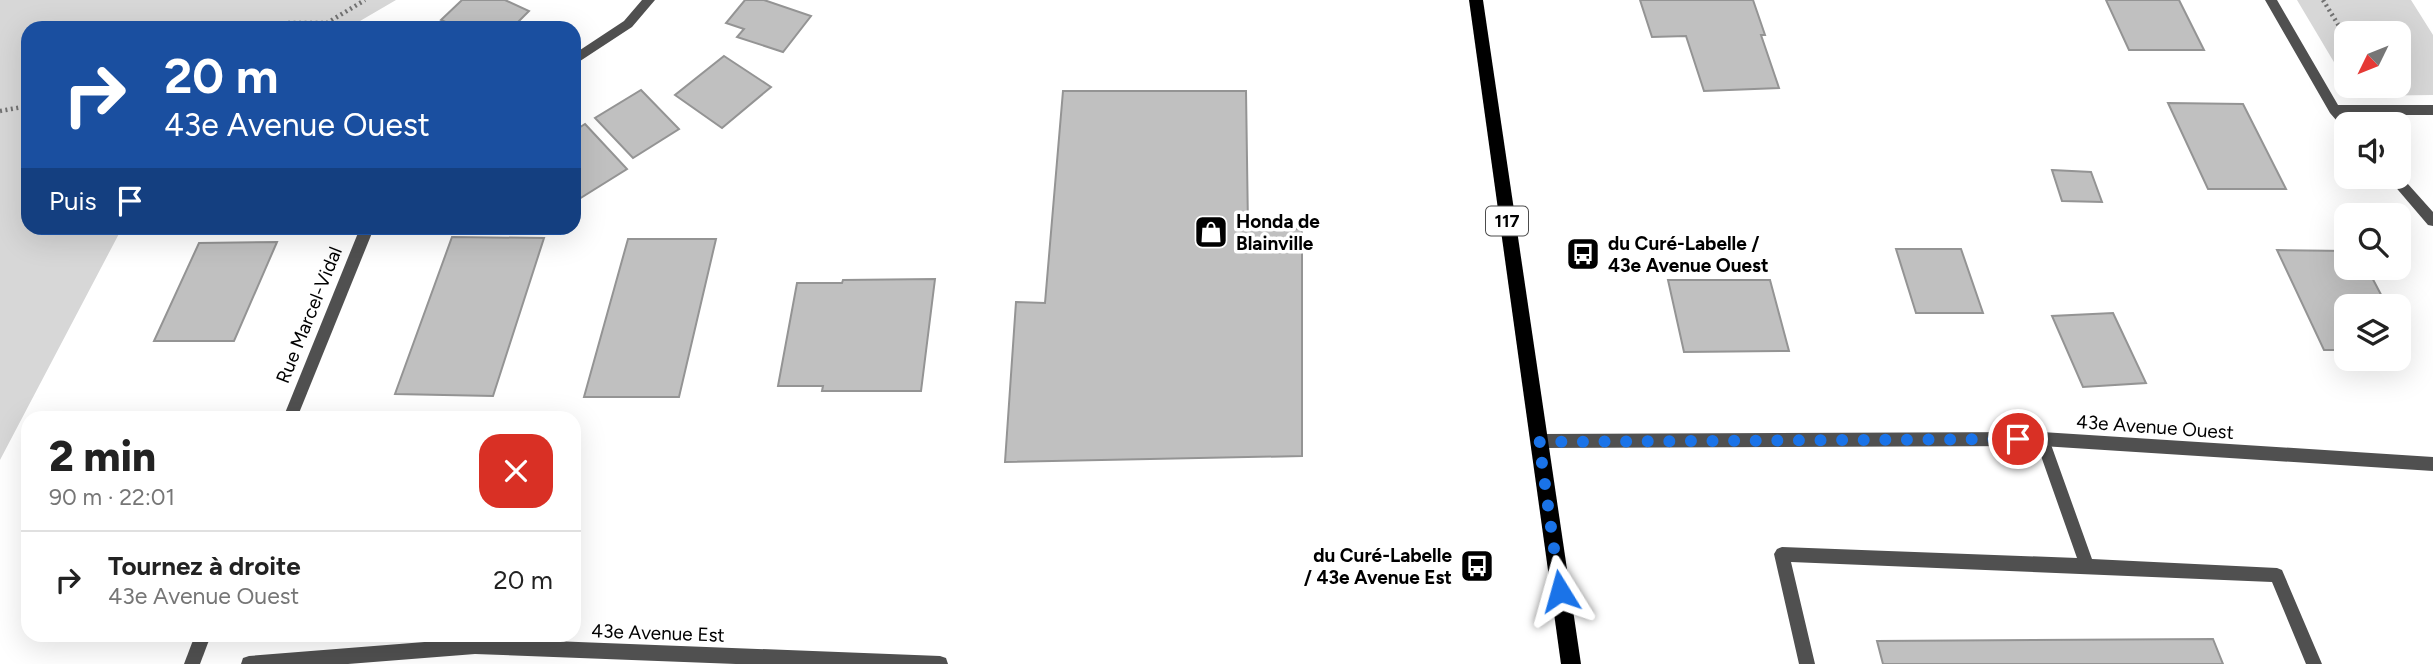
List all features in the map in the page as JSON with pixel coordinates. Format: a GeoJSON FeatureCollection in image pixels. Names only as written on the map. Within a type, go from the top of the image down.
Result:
{"type":"FeatureCollection","features":[{"type":"Feature","properties":{"kind":"main road","name":"117"},"geometry":{"type":"LineString","coordinates":[[1476,0],[1571,664]]}},
{"type":"Feature","properties":{"kind":"street"},"geometry":{"type":"LineString","coordinates":[[581,55],[628,23],[649,0]]}},
{"type":"Feature","properties":{"kind":"street"},"geometry":{"type":"LineString","coordinates":[[2271,0],[2334,110],[2433,110]]}},
{"type":"Feature","properties":{"kind":"street"},"geometry":{"type":"LineString","coordinates":[[2405,189],[2433,221]]}},
{"type":"Feature","properties":{"kind":"street","name":"Rue Marcel-Vidal"},"geometry":{"type":"LineString","coordinates":[[293,411],[364,235]]}},
{"type":"Feature","properties":{"kind":"street"},"geometry":{"type":"LineString","coordinates":[[2042,439],[2087,566]]}},
{"type":"Feature","properties":{"kind":"street","name":"43e Avenue Ouest"},"geometry":{"type":"LineString","coordinates":[[1539,442],[2042,439],[2433,464]]}},
{"type":"Feature","properties":{"kind":"street"},"geometry":{"type":"LineString","coordinates":[[1807,664],[1782,554],[2277,575],[2314,664]]}},
{"type":"Feature","properties":{"kind":"street"},"geometry":{"type":"LineString","coordinates":[[192,664],[201,642]]}},
{"type":"Feature","properties":{"kind":"street","name":"43e Avenue Est"},"geometry":{"type":"LineString","coordinates":[[249,664],[475,646],[940,664]]}},
{"type":"Feature","properties":{"kind":"path"},"geometry":{"type":"LineString","coordinates":[[330,21],[365,0]]}},
{"type":"Feature","properties":{"kind":"path"},"geometry":{"type":"LineString","coordinates":[[2323,0],[2336,21]]}},
{"type":"Feature","properties":{"kind":"path"},"geometry":{"type":"LineString","coordinates":[[0,111],[21,107]]}},
{"type":"Feature","properties":{"kind":"shaded area"},"geometry":{"type":"Polygon","coordinates":[[[0,0],[396,0],[360,21],[21,21],[21,235],[118,235],[26,411],[21,411],[21,420],[0,460],[0,0]]]}},
{"type":"Feature","properties":{"kind":"shaded area"},"geometry":{"type":"Polygon","coordinates":[[[2297,0],[2411,0],[2433,35],[2433,95],[2412,95],[2412,21],[2334,21],[2334,62],[2297,0]]]}},
{"type":"Feature","properties":{"kind":"building"},"geometry":{"type":"Polygon","coordinates":[[[462,0],[505,0],[529,11],[519,21],[441,20],[462,0]]]}},
{"type":"Feature","properties":{"kind":"building"},"geometry":{"type":"Polygon","coordinates":[[[745,0],[764,0],[811,16],[783,52],[737,37],[744,29],[726,23],[745,0]]]}},
{"type":"Feature","properties":{"kind":"building"},"geometry":{"type":"Polygon","coordinates":[[[1640,0],[1753,0],[1765,35],[1761,35],[1779,88],[1704,91],[1686,36],[1652,37],[1640,0]]]}},
{"type":"Feature","properties":{"kind":"building"},"geometry":{"type":"Polygon","coordinates":[[[2106,0],[2179,0],[2204,50],[2129,50],[2106,0]]]}},
{"type":"Feature","properties":{"kind":"building"},"geometry":{"type":"Polygon","coordinates":[[[724,56],[771,87],[722,128],[675,95],[724,56]]]}},
{"type":"Feature","properties":{"kind":"building"},"geometry":{"type":"Polygon","coordinates":[[[641,90],[679,129],[633,158],[595,118],[641,90]]]}},
{"type":"Feature","properties":{"kind":"building"},"geometry":{"type":"Polygon","coordinates":[[[1063,91],[1246,91],[1248,227],[1302,229],[1302,456],[1005,462],[1016,302],[1045,303],[1063,91]]]}},
{"type":"Feature","properties":{"kind":"building"},"geometry":{"type":"Polygon","coordinates":[[[2168,103],[2243,104],[2286,189],[2208,189],[2168,103]]]}},
{"type":"Feature","properties":{"kind":"building"},"geometry":{"type":"Polygon","coordinates":[[[585,124],[627,169],[581,198],[581,127],[585,124]]]}},
{"type":"Feature","properties":{"kind":"building"},"geometry":{"type":"Polygon","coordinates":[[[2052,170],[2091,172],[2102,202],[2062,201],[2052,170]]]}},
{"type":"Feature","properties":{"kind":"building"},"geometry":{"type":"Polygon","coordinates":[[[452,237],[544,238],[493,396],[395,394],[452,237]]]}},
{"type":"Feature","properties":{"kind":"building"},"geometry":{"type":"Polygon","coordinates":[[[628,239],[716,239],[679,397],[584,397],[628,239]]]}},
{"type":"Feature","properties":{"kind":"building"},"geometry":{"type":"Polygon","coordinates":[[[277,242],[234,341],[154,341],[199,243],[277,242]]]}},
{"type":"Feature","properties":{"kind":"building"},"geometry":{"type":"Polygon","coordinates":[[[1896,249],[1961,249],[1983,313],[1916,313],[1896,249]]]}},
{"type":"Feature","properties":{"kind":"building"},"geometry":{"type":"Polygon","coordinates":[[[2277,250],[2334,251],[2334,280],[2373,280],[2381,294],[2334,294],[2334,350],[2324,350],[2277,250]]]}},
{"type":"Feature","properties":{"kind":"building"},"geometry":{"type":"Polygon","coordinates":[[[935,279],[921,391],[822,391],[823,386],[778,386],[797,283],[935,279]]]}},
{"type":"Feature","properties":{"kind":"building"},"geometry":{"type":"Polygon","coordinates":[[[1668,280],[1770,280],[1789,351],[1684,352],[1668,280]]]}},
{"type":"Feature","properties":{"kind":"building"},"geometry":{"type":"Polygon","coordinates":[[[2113,313],[2146,383],[2083,387],[2052,316],[2113,313]]]}},
{"type":"Feature","properties":{"kind":"building"},"geometry":{"type":"Polygon","coordinates":[[[2213,639],[2223,664],[1883,664],[1877,641],[2213,639]]]}},
{"type":"Feature","properties":{"kind":"place","name":"Honda de Blainville"},"geometry":{"type":"Point","coordinates":[1211,232]}},
{"type":"Feature","properties":{"kind":"place","name":"du Curé-Labelle / 43e Avenue Ouest"},"geometry":{"type":"Point","coordinates":[1583,254]}},
{"type":"Feature","properties":{"kind":"place","name":"du Curé-Labelle / 43e Avenue Est"},"geometry":{"type":"Point","coordinates":[1477,566]}},
{"type":"Feature","properties":{"kind":"route"},"geometry":{"type":"LineString","coordinates":[[1560,591],[1539,442],[2018,439]]}}]}
